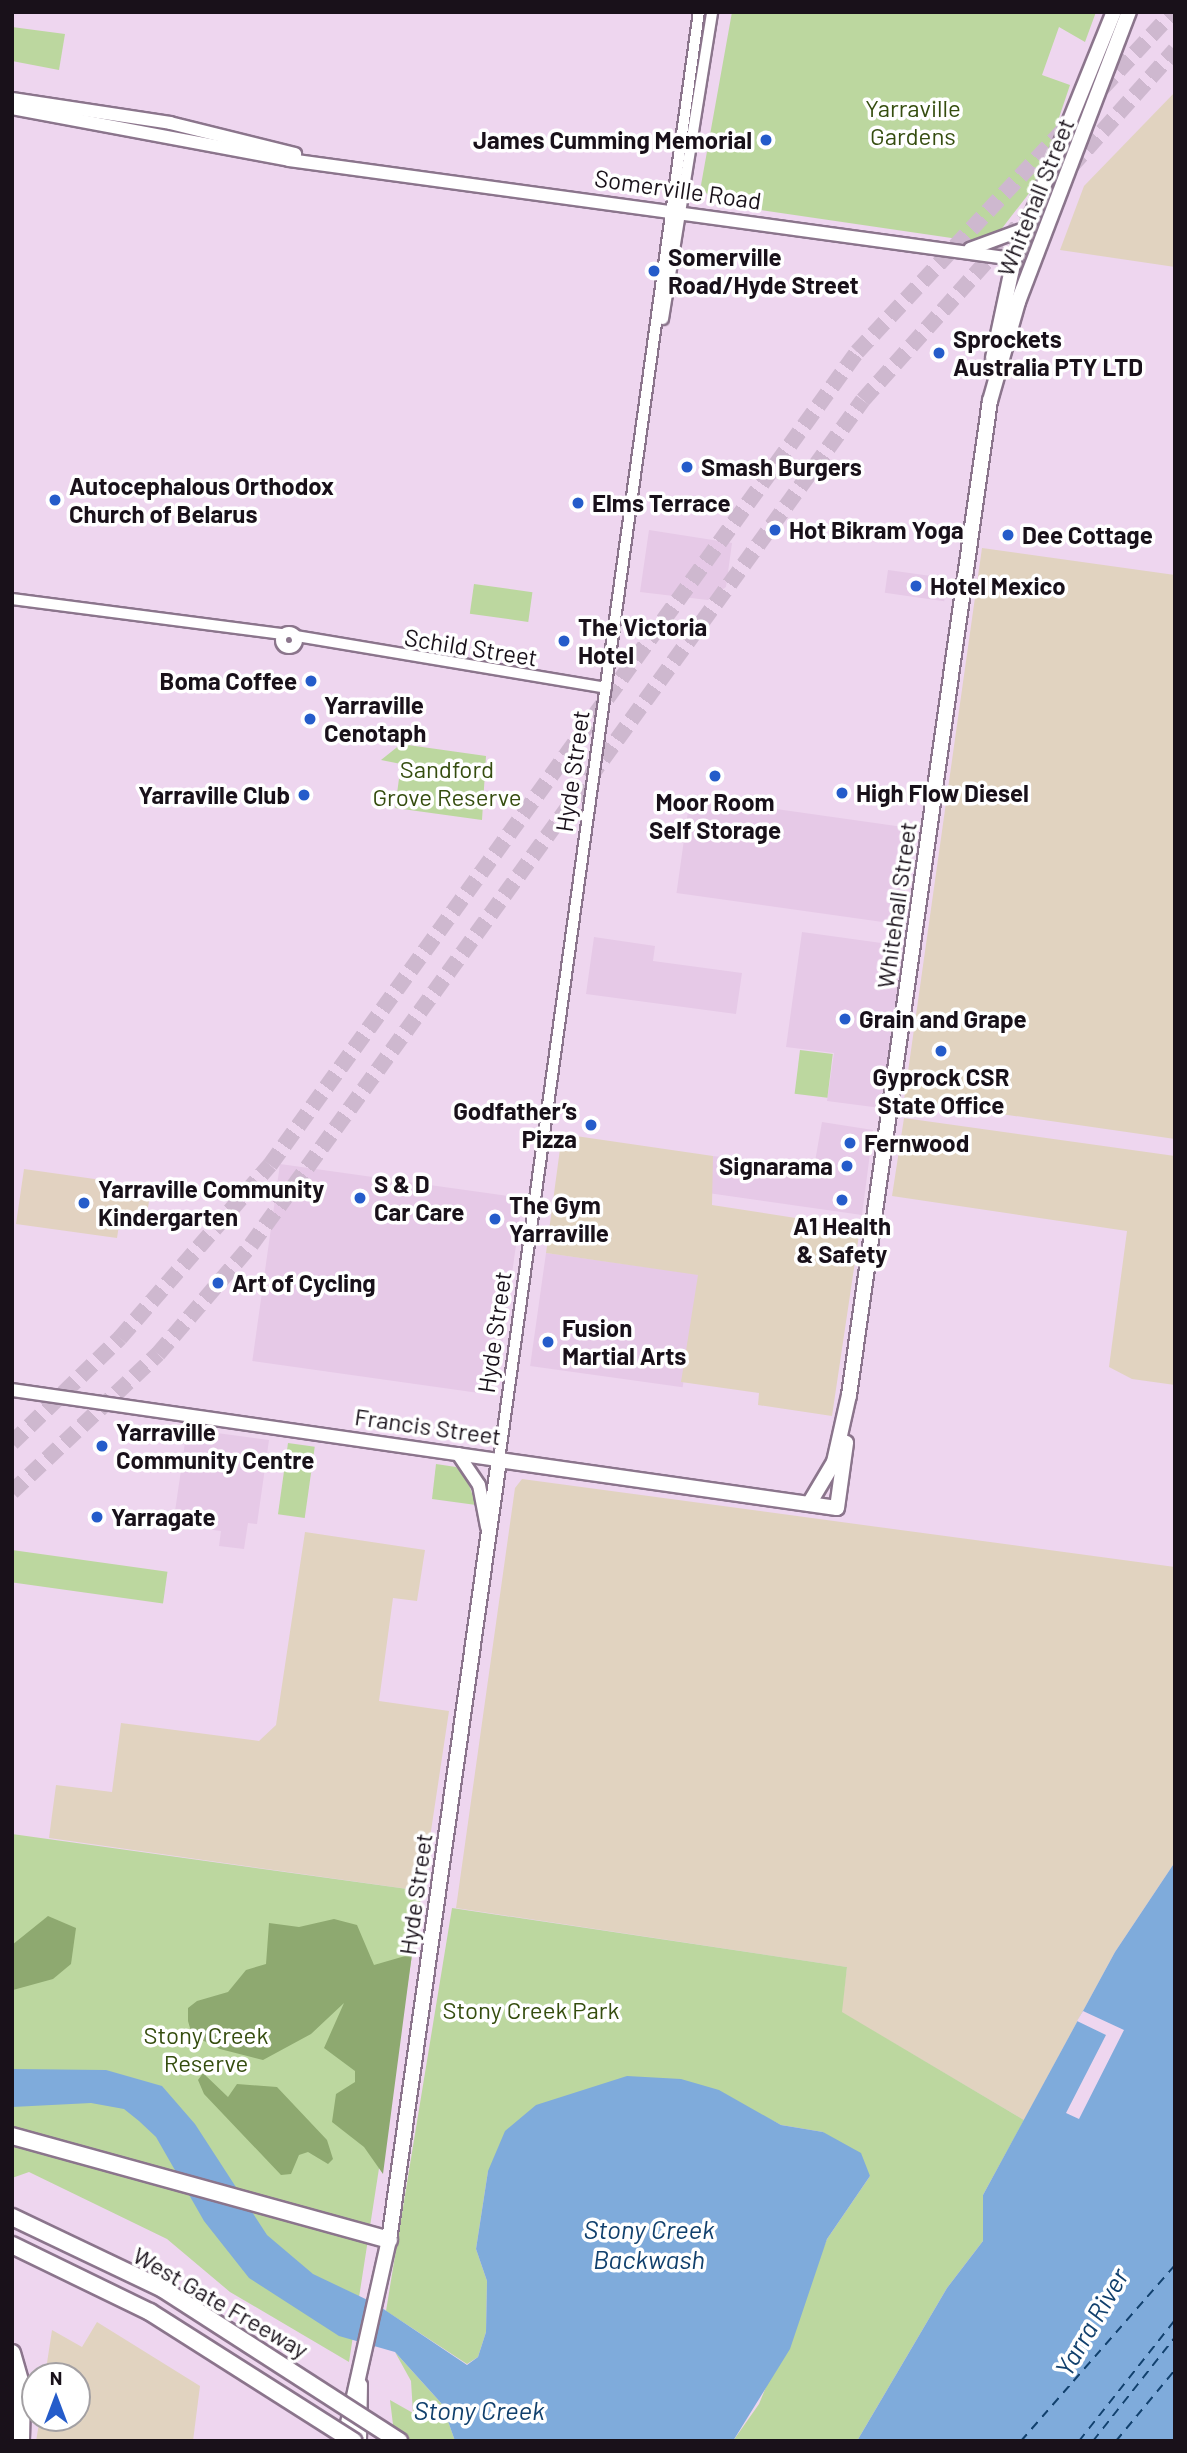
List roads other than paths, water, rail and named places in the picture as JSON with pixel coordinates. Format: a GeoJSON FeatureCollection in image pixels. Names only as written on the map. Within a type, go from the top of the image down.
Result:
{"type":"FeatureCollection","features":[{"type":"Feature","properties":{"kind":"highway"},"geometry":{"type":"LineString","coordinates":[[12,2136],[273,2211],[389,2240]]}},
{"type":"Feature","properties":{"kind":"highway","name":"West Gate Freeway"},"geometry":{"type":"LineString","coordinates":[[12,2217],[186,2303],[399,2441]]}},
{"type":"Feature","properties":{"kind":"highway","name":"West Gate Freeway"},"geometry":{"type":"LineString","coordinates":[[12,2245],[150,2312],[353,2441]]}},
{"type":"Feature","properties":{"kind":"highway"},"geometry":{"type":"LineString","coordinates":[[12,2353],[22,2389],[21,2441]]}},
{"type":"Feature","properties":{"kind":"main road","name":"Whitehall Street"},"geometry":{"type":"LineString","coordinates":[[837,1508],[845,1415],[990,401],[1014,259],[1114,12]]}},
{"type":"Feature","properties":{"kind":"main road","name":"Whitehall Street"},"geometry":{"type":"LineString","coordinates":[[990,401],[1034,262],[1129,12]]}},
{"type":"Feature","properties":{"kind":"main road","name":"Somerville Road"},"geometry":{"type":"LineString","coordinates":[[12,99],[170,123],[315,161]]}},
{"type":"Feature","properties":{"kind":"main road","name":"Somerville Road"},"geometry":{"type":"LineString","coordinates":[[12,108],[315,161],[1034,262]]}},
{"type":"Feature","properties":{"kind":"main road"},"geometry":{"type":"LineString","coordinates":[[170,123],[175,137],[187,127]]}},
{"type":"Feature","properties":{"kind":"main road"},"geometry":{"type":"LineString","coordinates":[[949,251],[995,244],[1027,228]]}},
{"type":"Feature","properties":{"kind":"main road","name":"Francis Street"},"geometry":{"type":"LineString","coordinates":[[12,1390],[837,1508]]}},
{"type":"Feature","properties":{"kind":"main road","name":"Whitehall Street"},"geometry":{"type":"LineString","coordinates":[[809,1504],[832,1468],[845,1415]]}},
{"type":"Feature","properties":{"kind":"main road"},"geometry":{"type":"LineString","coordinates":[[458,1454],[479,1485],[488,1535]]}},
{"type":"Feature","properties":{"kind":"main road","name":"Hyde Street"},"geometry":{"type":"LineString","coordinates":[[364,2349],[389,2240],[499,1460]]}},
{"type":"Feature","properties":{"kind":"main road"},"geometry":{"type":"LineString","coordinates":[[344,2441],[364,2349]]}},
{"type":"Feature","properties":{"kind":"main road"},"geometry":{"type":"LineString","coordinates":[[359,2441],[364,2349]]}},
{"type":"Feature","properties":{"kind":"street","name":"Hyde Street"},"geometry":{"type":"LineString","coordinates":[[677,212],[699,12]]}},
{"type":"Feature","properties":{"kind":"street","name":"Hyde Street"},"geometry":{"type":"LineString","coordinates":[[499,1460],[658,331],[712,12]]}},
{"type":"Feature","properties":{"kind":"street","name":"Schild Street"},"geometry":{"type":"LineString","coordinates":[[12,599],[606,688]]}},
{"type":"Feature","properties":{"kind":"water","name":"Yarra River"},"geometry":{"type":"Polygon","coordinates":[[[1175,1862],[1175,2441],[857,2441],[947,2288],[983,2241],[983,2195],[1115,1952],[1175,1862]]]}},
{"type":"Feature","properties":{"kind":"water","name":"Stony Creek Backwash"},"geometry":{"type":"Polygon","coordinates":[[[12,2069],[106,2070],[162,2086],[195,2124],[267,2235],[313,2274],[376,2304],[467,2365],[478,2357],[486,2332],[487,2281],[476,2249],[488,2171],[505,2131],[536,2105],[627,2076],[681,2079],[719,2090],[781,2125],[823,2132],[861,2153],[870,2176],[827,2239],[790,2349],[733,2441],[455,2441],[442,2404],[395,2352],[339,2336],[249,2278],[204,2221],[156,2137],[139,2121],[124,2109],[91,2103],[12,2107],[12,2069]]]}},
{"type":"Feature","properties":{"kind":"tunnel"},"geometry":{"type":"LineString","coordinates":[[12,1443],[120,1338],[270,1165],[857,352],[1173,12]]}},
{"type":"Feature","properties":{"kind":"tunnel"},"geometry":{"type":"LineString","coordinates":[[12,1492],[158,1354],[251,1245],[863,400],[1175,50]]}},
{"type":"Feature","properties":{"kind":"place","name":"James Cumming Memorial"},"geometry":{"type":"Point","coordinates":[766,140]}},
{"type":"Feature","properties":{"kind":"place","name":"Somerville Road/Hyde Street"},"geometry":{"type":"Point","coordinates":[654,271]}},
{"type":"Feature","properties":{"kind":"place","name":"Sprockets Australia PTY LTD"},"geometry":{"type":"Point","coordinates":[939,353]}},
{"type":"Feature","properties":{"kind":"place","name":"Smash Burgers"},"geometry":{"type":"Point","coordinates":[687,467]}},
{"type":"Feature","properties":{"kind":"place","name":"Autocephalous Orthodox Church of Belarus"},"geometry":{"type":"Point","coordinates":[55,500]}},
{"type":"Feature","properties":{"kind":"place","name":"Elms Terrace"},"geometry":{"type":"Point","coordinates":[578,503]}},
{"type":"Feature","properties":{"kind":"place","name":"Hot Bikram Yoga"},"geometry":{"type":"Point","coordinates":[775,530]}},
{"type":"Feature","properties":{"kind":"place","name":"Dee Cottage"},"geometry":{"type":"Point","coordinates":[1008,535]}},
{"type":"Feature","properties":{"kind":"place","name":"Hotel Mexico"},"geometry":{"type":"Point","coordinates":[916,586]}},
{"type":"Feature","properties":{"kind":"place","name":"The Victoria Hotel"},"geometry":{"type":"Point","coordinates":[564,641]}},
{"type":"Feature","properties":{"kind":"place","name":"Boma Coffee"},"geometry":{"type":"Point","coordinates":[311,681]}},
{"type":"Feature","properties":{"kind":"place","name":"Yarraville Cenotaph"},"geometry":{"type":"Point","coordinates":[310,719]}},
{"type":"Feature","properties":{"kind":"place","name":"Moor Room Self Storage"},"geometry":{"type":"Point","coordinates":[715,776]}},
{"type":"Feature","properties":{"kind":"place","name":"High Flow Diesel"},"geometry":{"type":"Point","coordinates":[842,793]}},
{"type":"Feature","properties":{"kind":"place","name":"Yarraville Club"},"geometry":{"type":"Point","coordinates":[304,795]}},
{"type":"Feature","properties":{"kind":"place","name":"Grain and Grape"},"geometry":{"type":"Point","coordinates":[845,1019]}},
{"type":"Feature","properties":{"kind":"place","name":"Gyprock CSR State Office"},"geometry":{"type":"Point","coordinates":[941,1051]}},
{"type":"Feature","properties":{"kind":"place","name":"Godfather’s Pizza"},"geometry":{"type":"Point","coordinates":[591,1125]}},
{"type":"Feature","properties":{"kind":"place","name":"Fernwood"},"geometry":{"type":"Point","coordinates":[850,1143]}},
{"type":"Feature","properties":{"kind":"place","name":"Signarama"},"geometry":{"type":"Point","coordinates":[847,1166]}},
{"type":"Feature","properties":{"kind":"place","name":"S & D Car Care"},"geometry":{"type":"Point","coordinates":[360,1198]}},
{"type":"Feature","properties":{"kind":"place","name":"A1 Health & Safety"},"geometry":{"type":"Point","coordinates":[842,1200]}},
{"type":"Feature","properties":{"kind":"place","name":"Yarraville Community Kindergarten"},"geometry":{"type":"Point","coordinates":[84,1203]}},
{"type":"Feature","properties":{"kind":"place","name":"The Gym Yarraville"},"geometry":{"type":"Point","coordinates":[495,1219]}},
{"type":"Feature","properties":{"kind":"place","name":"Art of Cycling"},"geometry":{"type":"Point","coordinates":[218,1283]}},
{"type":"Feature","properties":{"kind":"place","name":"Fusion Martial Arts"},"geometry":{"type":"Point","coordinates":[548,1342]}},
{"type":"Feature","properties":{"kind":"place","name":"Yarraville Community Centre"},"geometry":{"type":"Point","coordinates":[102,1446]}},
{"type":"Feature","properties":{"kind":"place","name":"Yarragate"},"geometry":{"type":"Point","coordinates":[97,1517]}},
{"type":"Feature","properties":{"kind":"park label","name":"Yarraville Gardens"},"geometry":{"type":"Point","coordinates":[913,122]}},
{"type":"Feature","properties":{"kind":"park label","name":"Sandford Grove Reserve"},"geometry":{"type":"Point","coordinates":[447,783]}},
{"type":"Feature","properties":{"kind":"park label","name":"Stony Creek Park"},"geometry":{"type":"Point","coordinates":[531,2010]}},
{"type":"Feature","properties":{"kind":"park label","name":"Stony Creek Reserve"},"geometry":{"type":"Point","coordinates":[206,2049]}},
{"type":"Feature","properties":{"kind":"water label","name":"Stony Creek"},"geometry":{"type":"Point","coordinates":[479,2410]}}]}
